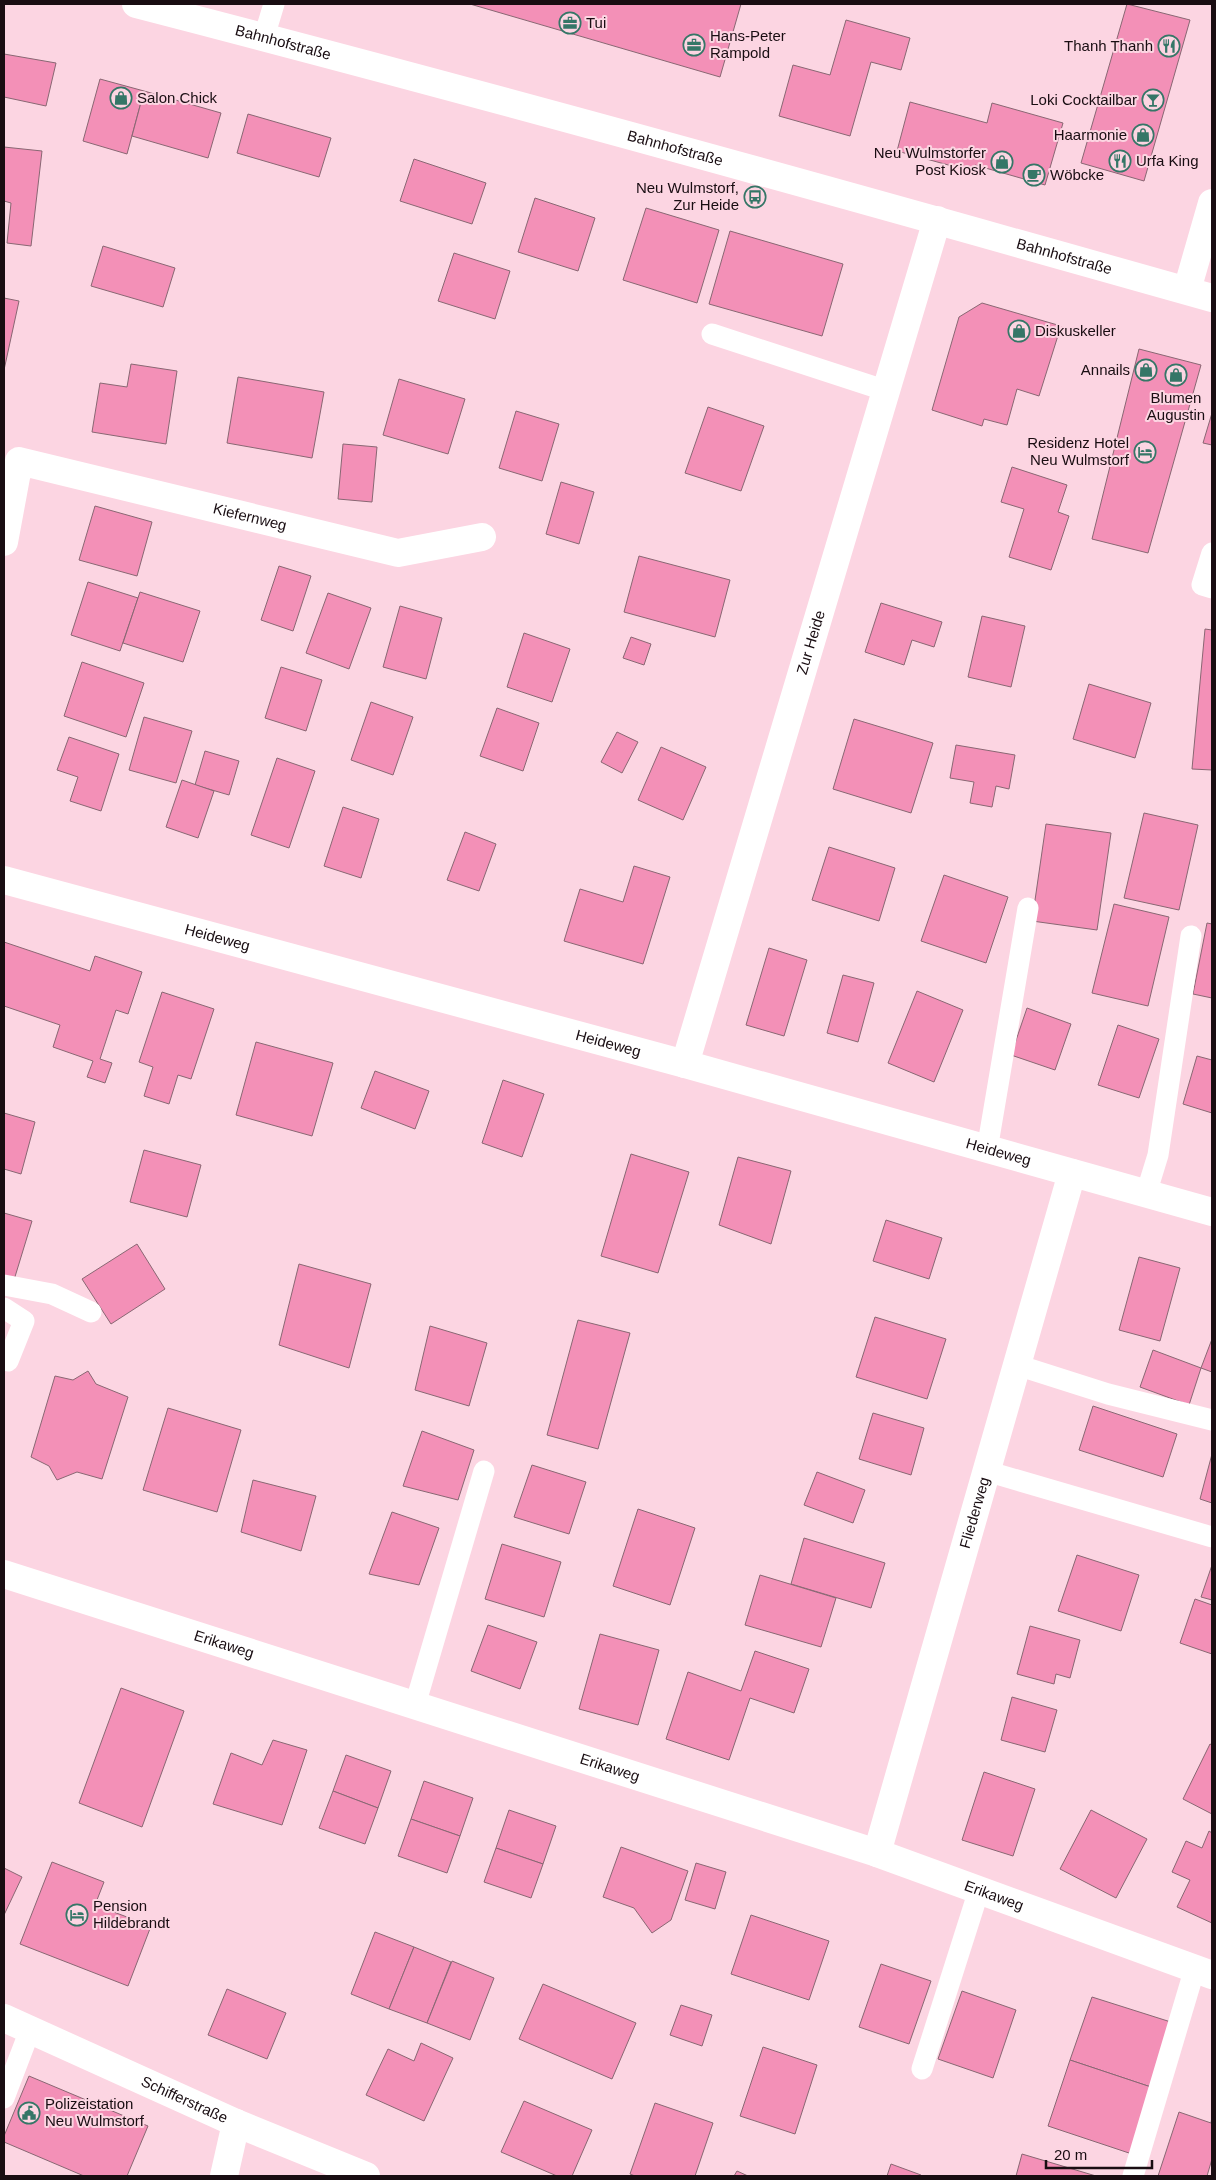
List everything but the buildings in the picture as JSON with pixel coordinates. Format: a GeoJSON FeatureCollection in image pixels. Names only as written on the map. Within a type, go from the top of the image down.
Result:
{"type":"FeatureCollection","features":[{"type":"Feature","properties":{"kind":"street","name":"Bahnhofstraße"},"geometry":{"type":"LineString","coordinates":[[136,4],[938,220],[1200,294]]}},
{"type":"Feature","properties":{"kind":"street"},"geometry":{"type":"LineString","coordinates":[[1200,294],[1212,203]]}},
{"type":"Feature","properties":{"kind":"street","name":"Zur Heide"},"geometry":{"type":"LineString","coordinates":[[685,1064],[938,220]]}},
{"type":"Feature","properties":{"kind":"street","name":"Kiefernweg"},"geometry":{"type":"LineString","coordinates":[[4,542],[11,459],[398,553],[482,537]]}},
{"type":"Feature","properties":{"kind":"street","name":"Heideweg"},"geometry":{"type":"LineString","coordinates":[[4,880],[685,1064],[1212,1212]]}},
{"type":"Feature","properties":{"kind":"street","name":"Fliederweg"},"geometry":{"type":"LineString","coordinates":[[877,1853],[1072,1173]]}},
{"type":"Feature","properties":{"kind":"street","name":"Erikaweg"},"geometry":{"type":"LineString","coordinates":[[4,1574],[877,1853],[1208,1972]]}},
{"type":"Feature","properties":{"kind":"street","name":"Schifferstraße"},"geometry":{"type":"LineString","coordinates":[[4,2018],[236,2123],[366,2176]]}},
{"type":"Feature","properties":{"kind":"street"},"geometry":{"type":"LineString","coordinates":[[224,2176],[236,2123]]}},
{"type":"Feature","properties":{"kind":"lane"},"geometry":{"type":"LineString","coordinates":[[264,37],[274,4]]}},
{"type":"Feature","properties":{"kind":"lane"},"geometry":{"type":"LineString","coordinates":[[712,334],[887,391]]}},
{"type":"Feature","properties":{"kind":"lane"},"geometry":{"type":"LineString","coordinates":[[1212,553],[1202,585],[1212,588]]}},
{"type":"Feature","properties":{"kind":"lane"},"geometry":{"type":"LineString","coordinates":[[987,1150],[1028,908]]}},
{"type":"Feature","properties":{"kind":"lane"},"geometry":{"type":"LineString","coordinates":[[1146,1194],[1158,1155],[1191,936]]}},
{"type":"Feature","properties":{"kind":"lane"},"geometry":{"type":"LineString","coordinates":[[4,1285],[52,1294],[91,1312]]}},
{"type":"Feature","properties":{"kind":"lane"},"geometry":{"type":"LineString","coordinates":[[4,1308],[24,1321],[8,1361]]}},
{"type":"Feature","properties":{"kind":"lane"},"geometry":{"type":"LineString","coordinates":[[1017,1365],[1108,1394],[1212,1420]]}},
{"type":"Feature","properties":{"kind":"lane"},"geometry":{"type":"LineString","coordinates":[[986,1471],[1212,1537]]}},
{"type":"Feature","properties":{"kind":"lane"},"geometry":{"type":"LineString","coordinates":[[415,1705],[484,1472]]}},
{"type":"Feature","properties":{"kind":"lane"},"geometry":{"type":"LineString","coordinates":[[922,2069],[979,1890]]}},
{"type":"Feature","properties":{"kind":"lane"},"geometry":{"type":"LineString","coordinates":[[1133,2176],[1208,1972]]}},
{"type":"Feature","properties":{"kind":"lane"},"geometry":{"type":"LineString","coordinates":[[4,2098],[30,2030]]}},
{"type":"Feature","properties":{"kind":"place","name":"Tui"},"geometry":{"type":"Point","coordinates":[570,23]}},
{"type":"Feature","properties":{"kind":"place","name":"Hans-Peter Rampold"},"geometry":{"type":"Point","coordinates":[694,45]}},
{"type":"Feature","properties":{"kind":"place","name":"Thanh Thanh"},"geometry":{"type":"Point","coordinates":[1169,46]}},
{"type":"Feature","properties":{"kind":"place","name":"Salon Chick"},"geometry":{"type":"Point","coordinates":[121,98]}},
{"type":"Feature","properties":{"kind":"place","name":"Loki Cocktailbar"},"geometry":{"type":"Point","coordinates":[1153,100]}},
{"type":"Feature","properties":{"kind":"place","name":"Haarmonie"},"geometry":{"type":"Point","coordinates":[1143,135]}},
{"type":"Feature","properties":{"kind":"place","name":"Urfa King"},"geometry":{"type":"Point","coordinates":[1120,161]}},
{"type":"Feature","properties":{"kind":"place","name":"Neu Wulmstorfer Post Kiosk"},"geometry":{"type":"Point","coordinates":[1002,162]}},
{"type":"Feature","properties":{"kind":"place","name":"Wöbcke"},"geometry":{"type":"Point","coordinates":[1034,175]}},
{"type":"Feature","properties":{"kind":"place","name":"Neu Wulmstorf, Zur Heide"},"geometry":{"type":"Point","coordinates":[755,197]}},
{"type":"Feature","properties":{"kind":"place","name":"Diskuskeller"},"geometry":{"type":"Point","coordinates":[1019,331]}},
{"type":"Feature","properties":{"kind":"place","name":"Annails"},"geometry":{"type":"Point","coordinates":[1146,370]}},
{"type":"Feature","properties":{"kind":"place","name":"Blumen Augustin"},"geometry":{"type":"Point","coordinates":[1176,375]}},
{"type":"Feature","properties":{"kind":"place","name":"Residenz Hotel Neu Wulmstorf"},"geometry":{"type":"Point","coordinates":[1145,452]}},
{"type":"Feature","properties":{"kind":"place","name":"Pension Hildebrandt"},"geometry":{"type":"Point","coordinates":[77,1915]}},
{"type":"Feature","properties":{"kind":"place","name":"Polizeistation Neu Wulmstorf"},"geometry":{"type":"Point","coordinates":[29,2113]}}]}
